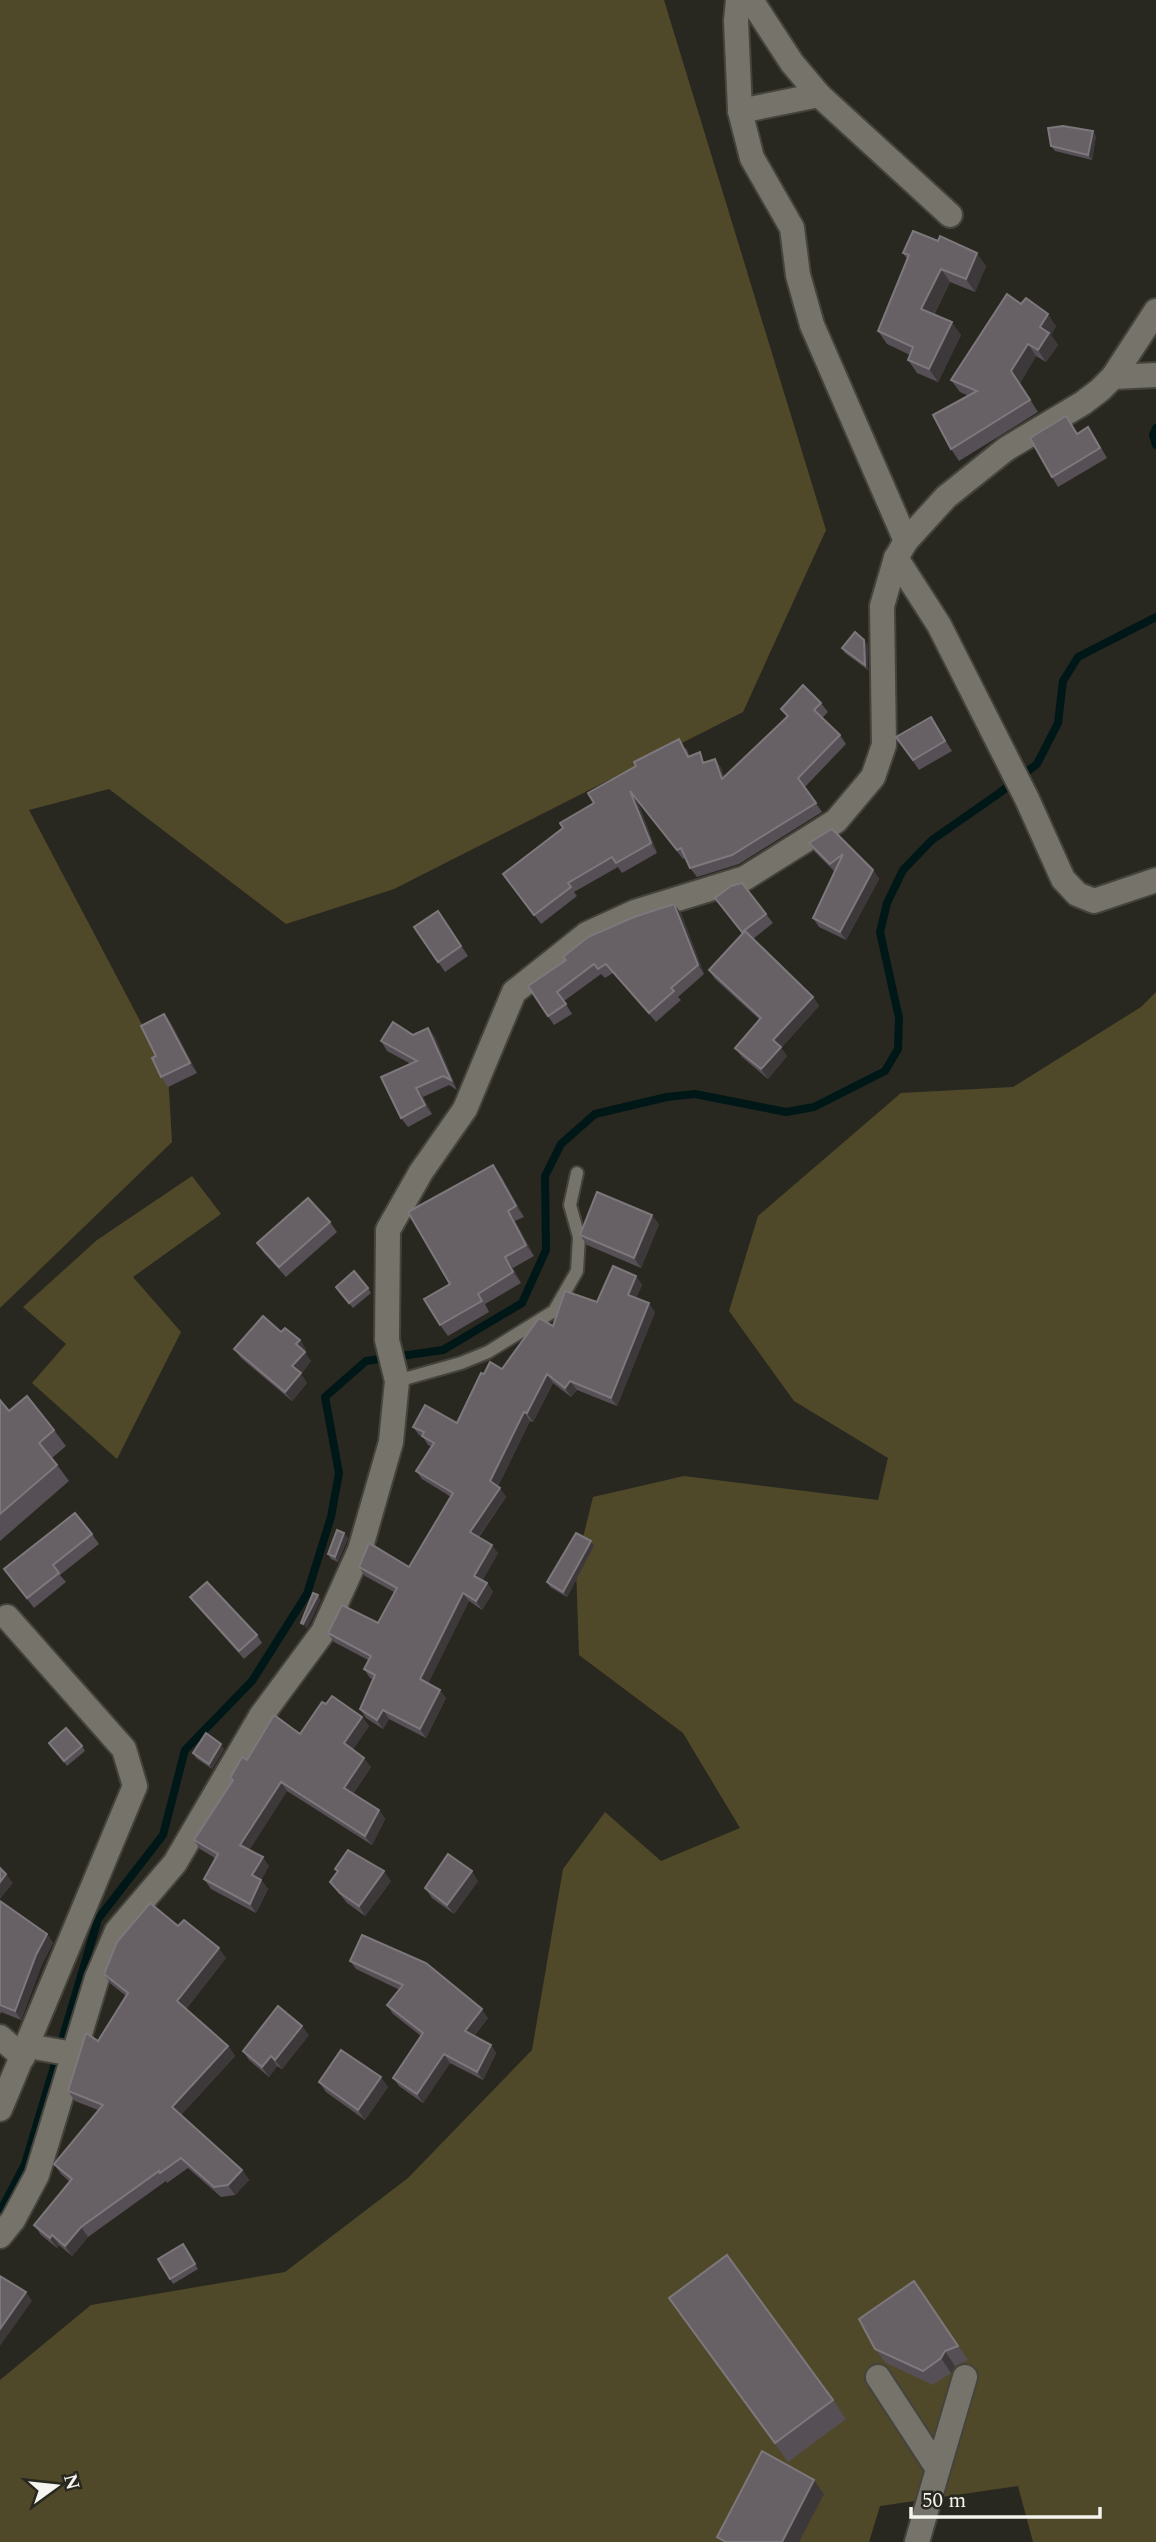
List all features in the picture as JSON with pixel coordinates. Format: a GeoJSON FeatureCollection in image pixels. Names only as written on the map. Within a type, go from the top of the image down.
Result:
{"type":"FeatureCollection","features":[{"type":"Feature","properties":{"kind":"street"},"geometry":{"type":"LineString","coordinates":[[738,0],[736,21],[740,111],[752,158],[792,228],[798,275],[812,325],[901,550],[1027,799],[1063,879],[1077,894],[1094,901],[1156,880]]}},
{"type":"Feature","properties":{"kind":"street"},"geometry":{"type":"LineString","coordinates":[[751,0],[792,63],[819,95],[950,215]]}},
{"type":"Feature","properties":{"kind":"street"},"geometry":{"type":"LineString","coordinates":[[740,111],[819,95]]}},
{"type":"Feature","properties":{"kind":"street"},"geometry":{"type":"LineString","coordinates":[[0,2236],[13,2220],[37,2175],[97,1978],[117,1931],[175,1863],[261,1716],[323,1632],[360,1550],[391,1442],[397,1381],[387,1340],[388,1230],[421,1172],[466,1110],[514,992],[587,934],[635,912],[746,878],[836,821],[873,777],[884,745],[882,606],[901,550],[946,497],[1006,449],[1083,403],[1113,377],[1156,311]]}},
{"type":"Feature","properties":{"kind":"street"},"geometry":{"type":"LineString","coordinates":[[1113,377],[1156,375]]}},
{"type":"Feature","properties":{"kind":"street"},"geometry":{"type":"LineString","coordinates":[[0,2109],[135,1786],[124,1749],[7,1617]]}},
{"type":"Feature","properties":{"kind":"street"},"geometry":{"type":"LineString","coordinates":[[0,2037],[25,2052],[73,2054]]}},
{"type":"Feature","properties":{"kind":"street"},"geometry":{"type":"LineString","coordinates":[[878,2377],[939,2469]]}},
{"type":"Feature","properties":{"kind":"street"},"geometry":{"type":"LineString","coordinates":[[917,2542],[965,2377]]}},
{"type":"Feature","properties":{"kind":"lane"},"geometry":{"type":"LineString","coordinates":[[397,1381],[461,1363],[488,1352],[554,1311],[577,1270],[579,1237],[570,1205],[577,1173]]}},
{"type":"Feature","properties":{"kind":"shaded area"},"geometry":{"type":"Polygon","coordinates":[[[0,0],[664,0],[826,530],[743,712],[394,889],[286,924],[109,789],[29,810],[168,1074],[172,1142],[0,1308],[0,0]]]}},
{"type":"Feature","properties":{"kind":"shaded area"},"geometry":{"type":"Polygon","coordinates":[[[1156,992],[1156,2542],[1033,2542],[1018,2486],[880,2506],[869,2542],[0,2542],[0,2380],[91,2305],[285,2272],[408,2178],[532,2050],[563,1869],[605,1812],[661,1861],[740,1828],[683,1733],[579,1655],[576,1566],[593,1497],[684,1476],[878,1500],[888,1458],[794,1401],[729,1311],[758,1216],[901,1093],[1013,1087],[1141,1007],[1156,992]]]}},
{"type":"Feature","properties":{"kind":"shaded area"},"geometry":{"type":"Polygon","coordinates":[[[192,1176],[221,1214],[133,1277],[181,1332],[117,1459],[32,1383],[66,1344],[23,1307],[97,1240],[192,1176]]]}},
{"type":"Feature","properties":{"kind":"building"},"geometry":{"type":"Polygon","coordinates":[[[1063,126],[1093,131],[1088,155],[1051,146],[1048,128],[1063,126]]]}},
{"type":"Feature","properties":{"kind":"building"},"geometry":{"type":"Polygon","coordinates":[[[913,231],[938,241],[940,236],[977,253],[966,279],[941,269],[921,309],[952,322],[929,369],[908,360],[913,347],[878,331],[909,255],[903,253],[913,231]]]}},
{"type":"Feature","properties":{"kind":"building"},"geometry":{"type":"Polygon","coordinates":[[[1007,294],[1021,304],[1026,298],[1048,314],[1040,327],[1049,333],[1038,350],[1028,344],[1011,371],[1030,400],[951,449],[933,415],[977,391],[951,380],[1007,294]]]}},
{"type":"Feature","properties":{"kind":"building"},"geometry":{"type":"Polygon","coordinates":[[[1066,416],[1077,434],[1088,427],[1100,448],[1052,477],[1030,438],[1066,416]]]}},
{"type":"Feature","properties":{"kind":"building"},"geometry":{"type":"Polygon","coordinates":[[[855,632],[864,640],[865,665],[842,648],[855,632]]]}},
{"type":"Feature","properties":{"kind":"building"},"geometry":{"type":"Polygon","coordinates":[[[803,685],[821,703],[814,710],[840,735],[798,778],[816,803],[732,855],[690,868],[681,848],[677,850],[630,791],[651,843],[616,863],[612,857],[568,883],[571,887],[534,915],[503,874],[563,828],[560,823],[594,803],[588,793],[636,766],[634,762],[679,739],[688,757],[700,752],[703,763],[715,759],[722,779],[788,716],[781,709],[803,685]]]}},
{"type":"Feature","properties":{"kind":"building"},"geometry":{"type":"Polygon","coordinates":[[[931,717],[945,741],[913,760],[896,737],[931,717]]]}},
{"type":"Feature","properties":{"kind":"building"},"geometry":{"type":"Polygon","coordinates":[[[832,829],[873,870],[840,932],[813,918],[843,854],[830,864],[809,843],[832,829]]]}},
{"type":"Feature","properties":{"kind":"building"},"geometry":{"type":"Polygon","coordinates":[[[742,883],[766,914],[742,932],[715,898],[731,886],[742,883]]]}},
{"type":"Feature","properties":{"kind":"building"},"geometry":{"type":"Polygon","coordinates":[[[674,904],[698,965],[671,988],[674,991],[649,1013],[606,964],[598,969],[594,964],[557,992],[566,1004],[548,1016],[528,986],[566,960],[563,957],[588,937],[634,917],[674,904]]]}},
{"type":"Feature","properties":{"kind":"building"},"geometry":{"type":"Polygon","coordinates":[[[438,911],[461,946],[438,962],[414,927],[438,911]]]}},
{"type":"Feature","properties":{"kind":"building"},"geometry":{"type":"Polygon","coordinates":[[[745,931],[813,997],[773,1040],[781,1047],[761,1069],[735,1048],[761,1018],[709,970],[745,931]]]}},
{"type":"Feature","properties":{"kind":"building"},"geometry":{"type":"Polygon","coordinates":[[[164,1014],[190,1063],[161,1077],[152,1058],[156,1056],[141,1026],[164,1014]]]}},
{"type":"Feature","properties":{"kind":"building"},"geometry":{"type":"Polygon","coordinates":[[[393,1022],[413,1035],[428,1028],[451,1080],[443,1076],[416,1088],[425,1105],[401,1118],[381,1077],[417,1061],[381,1041],[393,1022]]]}},
{"type":"Feature","properties":{"kind":"building"},"geometry":{"type":"Polygon","coordinates":[[[493,1165],[516,1206],[508,1211],[526,1245],[505,1257],[513,1272],[478,1294],[482,1301],[440,1325],[424,1299],[450,1284],[408,1212],[493,1165]]]}},
{"type":"Feature","properties":{"kind":"building"},"geometry":{"type":"Polygon","coordinates":[[[597,1192],[652,1215],[634,1258],[580,1235],[597,1192]]]}},
{"type":"Feature","properties":{"kind":"building"},"geometry":{"type":"Polygon","coordinates":[[[308,1198],[330,1222],[279,1267],[257,1243],[308,1198]]]}},
{"type":"Feature","properties":{"kind":"building"},"geometry":{"type":"Polygon","coordinates":[[[613,1266],[636,1276],[628,1295],[649,1303],[611,1398],[570,1381],[565,1388],[547,1374],[527,1413],[524,1412],[490,1481],[500,1488],[470,1532],[492,1545],[474,1576],[487,1583],[476,1601],[463,1593],[420,1679],[440,1690],[420,1729],[383,1710],[377,1720],[360,1709],[375,1675],[364,1669],[371,1656],[328,1633],[342,1605],[378,1623],[397,1588],[359,1567],[369,1543],[409,1567],[453,1493],[416,1471],[434,1443],[422,1436],[424,1432],[413,1427],[425,1405],[457,1423],[481,1373],[484,1374],[490,1362],[502,1369],[539,1318],[553,1326],[565,1291],[597,1302],[613,1266]]]}},
{"type":"Feature","properties":{"kind":"building"},"geometry":{"type":"Polygon","coordinates":[[[354,1271],[368,1288],[349,1303],[336,1287],[354,1271]]]}},
{"type":"Feature","properties":{"kind":"building"},"geometry":{"type":"Polygon","coordinates":[[[263,1316],[281,1332],[285,1328],[300,1340],[296,1344],[305,1352],[292,1366],[301,1373],[285,1392],[234,1349],[263,1316]]]}},
{"type":"Feature","properties":{"kind":"building"},"geometry":{"type":"Polygon","coordinates":[[[27,1396],[54,1430],[39,1443],[57,1465],[0,1514],[0,1400],[9,1411],[27,1396]]]}},
{"type":"Feature","properties":{"kind":"building"},"geometry":{"type":"Polygon","coordinates":[[[75,1513],[92,1534],[53,1565],[59,1573],[27,1598],[4,1569],[75,1513]]]}},
{"type":"Feature","properties":{"kind":"building"},"geometry":{"type":"Polygon","coordinates":[[[337,1530],[344,1533],[335,1557],[328,1554],[337,1530]]]}},
{"type":"Feature","properties":{"kind":"building"},"geometry":{"type":"Polygon","coordinates":[[[576,1533],[591,1541],[563,1592],[547,1582],[576,1533]]]}},
{"type":"Feature","properties":{"kind":"building"},"geometry":{"type":"Polygon","coordinates":[[[207,1582],[257,1635],[239,1651],[190,1597],[207,1582]]]}},
{"type":"Feature","properties":{"kind":"building"},"geometry":{"type":"Polygon","coordinates":[[[313,1593],[318,1595],[303,1624],[301,1623],[313,1593]]]}},
{"type":"Feature","properties":{"kind":"building"},"geometry":{"type":"Polygon","coordinates":[[[332,1696],[362,1717],[344,1743],[364,1758],[344,1788],[379,1810],[365,1836],[281,1782],[240,1845],[263,1857],[252,1875],[261,1880],[250,1904],[204,1879],[218,1854],[194,1840],[233,1780],[230,1778],[242,1757],[247,1760],[274,1715],[300,1734],[322,1702],[326,1704],[332,1696]]]}},
{"type":"Feature","properties":{"kind":"building"},"geometry":{"type":"Polygon","coordinates":[[[66,1728],[82,1746],[64,1761],[49,1743],[66,1728]]]}},
{"type":"Feature","properties":{"kind":"building"},"geometry":{"type":"Polygon","coordinates":[[[206,1733],[221,1744],[209,1764],[193,1753],[206,1733]]]}},
{"type":"Feature","properties":{"kind":"building"},"geometry":{"type":"Polygon","coordinates":[[[348,1850],[384,1871],[359,1906],[330,1882],[348,1850]]]}},
{"type":"Feature","properties":{"kind":"building"},"geometry":{"type":"Polygon","coordinates":[[[448,1854],[472,1871],[447,1905],[425,1888],[448,1854]]]}},
{"type":"Feature","properties":{"kind":"building"},"geometry":{"type":"Polygon","coordinates":[[[0,1868],[6,1874],[0,1882],[0,1868]]]}},
{"type":"Feature","properties":{"kind":"building"},"geometry":{"type":"Polygon","coordinates":[[[0,1901],[47,1934],[15,2011],[0,2005],[0,1901]]]}},
{"type":"Feature","properties":{"kind":"building"},"geometry":{"type":"Polygon","coordinates":[[[150,1903],[178,1926],[184,1920],[219,1948],[177,2001],[228,2046],[172,2107],[242,2170],[228,2185],[214,2187],[181,2158],[81,2227],[65,2246],[34,2225],[72,2179],[54,2164],[103,2105],[68,2091],[86,2033],[98,2041],[128,1993],[104,1974],[117,1942],[150,1903]]]}},
{"type":"Feature","properties":{"kind":"building"},"geometry":{"type":"Polygon","coordinates":[[[362,1935],[426,1963],[482,2009],[465,2031],[491,2045],[477,2072],[444,2054],[417,2094],[393,2078],[423,2033],[387,2005],[403,1985],[350,1961],[362,1935]]]}},
{"type":"Feature","properties":{"kind":"building"},"geometry":{"type":"Polygon","coordinates":[[[278,2006],[302,2026],[275,2060],[271,2056],[262,2067],[243,2051],[278,2006]]]}},
{"type":"Feature","properties":{"kind":"building"},"geometry":{"type":"Polygon","coordinates":[[[341,2050],[381,2077],[358,2110],[319,2082],[341,2050]]]}},
{"type":"Feature","properties":{"kind":"building"},"geometry":{"type":"Polygon","coordinates":[[[183,2244],[195,2264],[170,2279],[158,2259],[183,2244]]]}},
{"type":"Feature","properties":{"kind":"building"},"geometry":{"type":"Polygon","coordinates":[[[727,2255],[833,2400],[775,2443],[669,2298],[727,2255]]]}},
{"type":"Feature","properties":{"kind":"building"},"geometry":{"type":"Polygon","coordinates":[[[0,2276],[26,2292],[0,2329],[0,2276]]]}},
{"type":"Feature","properties":{"kind":"building"},"geometry":{"type":"Polygon","coordinates":[[[914,2281],[958,2346],[945,2351],[941,2358],[923,2371],[875,2349],[859,2319],[914,2281]]]}},
{"type":"Feature","properties":{"kind":"building"},"geometry":{"type":"Polygon","coordinates":[[[762,2451],[814,2480],[782,2542],[726,2542],[717,2537],[762,2451]]]}},
{"type":"Feature","properties":{"kind":"waterway"},"geometry":{"type":"LineString","coordinates":[[1156,428],[1153,435],[1156,445]]}},
{"type":"Feature","properties":{"kind":"waterway"},"geometry":{"type":"LineString","coordinates":[[0,2212],[25,2164],[98,1919],[163,1835],[185,1750],[252,1681],[307,1594],[331,1517],[339,1473],[325,1397],[366,1361],[443,1350],[522,1303],[546,1250],[545,1176],[561,1144],[595,1114],[667,1097],[695,1094],[786,1112],[814,1107],[885,1071],[898,1049],[899,1018],[880,932],[887,903],[903,870],[932,840],[1037,764],[1058,723],[1063,681],[1078,657],[1156,617]]}}]}
